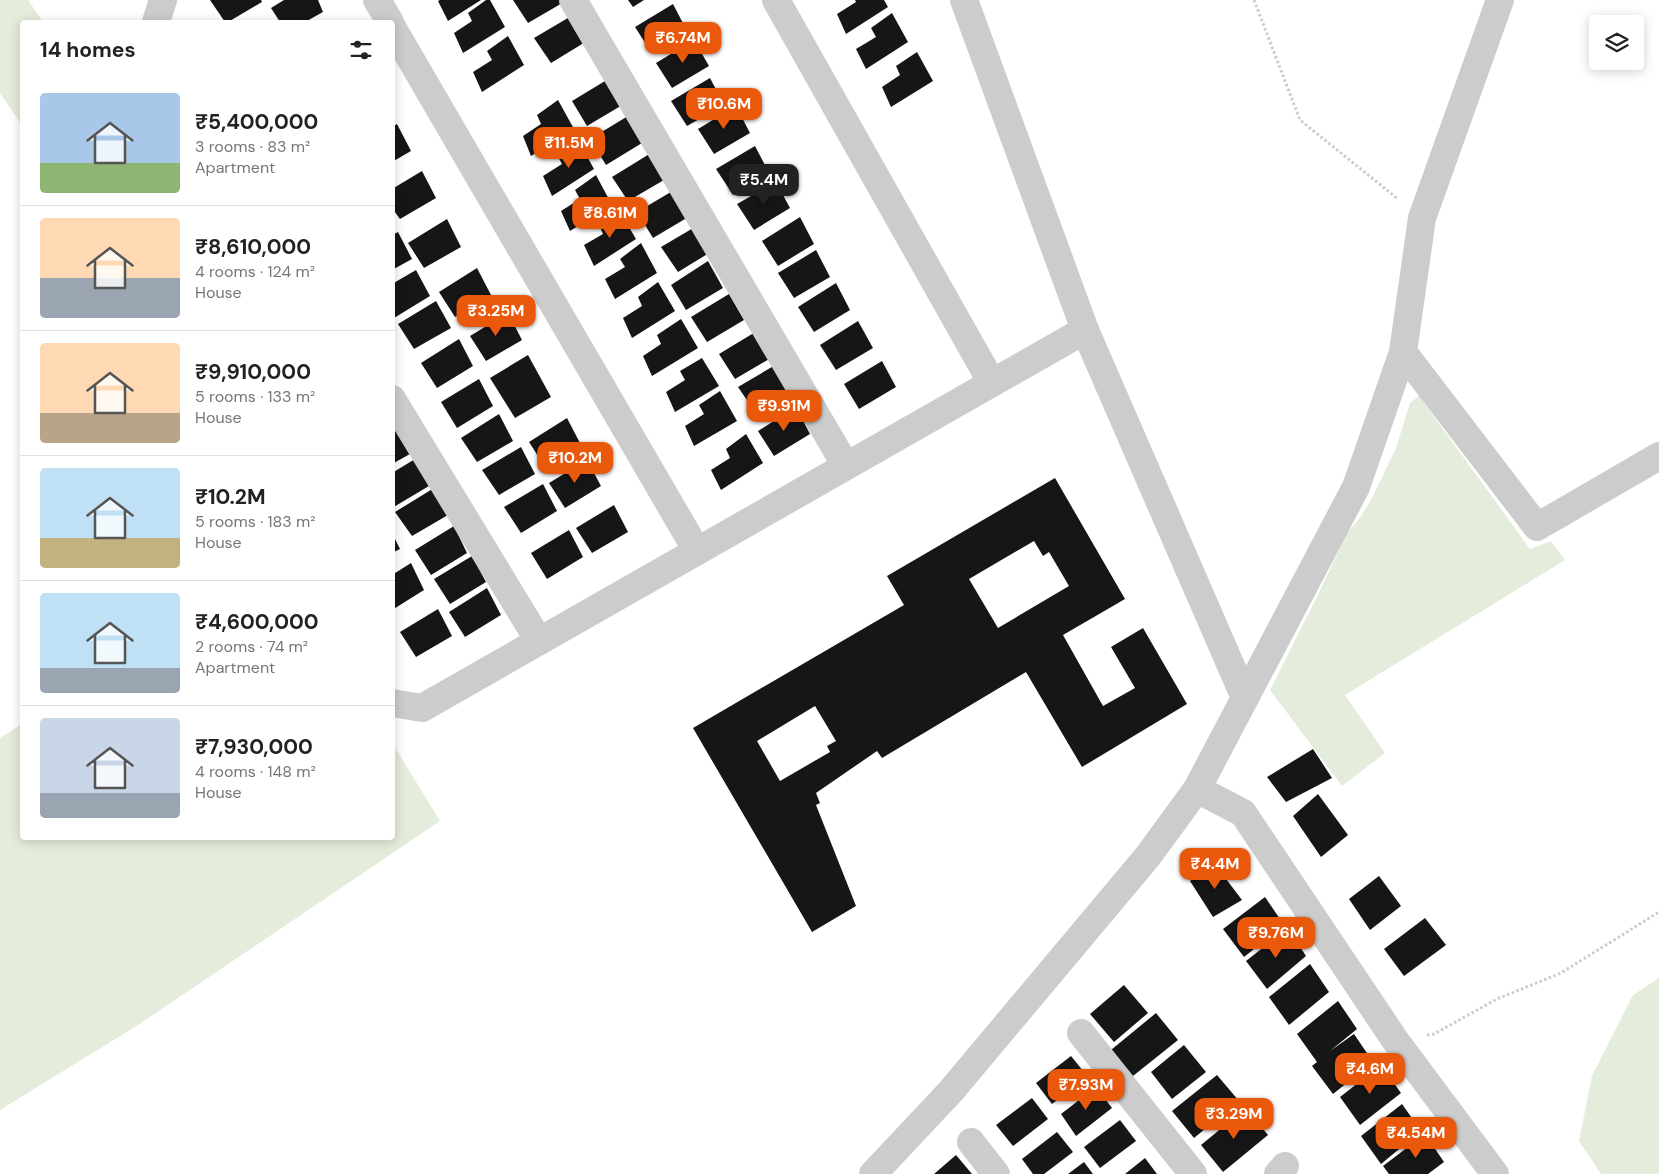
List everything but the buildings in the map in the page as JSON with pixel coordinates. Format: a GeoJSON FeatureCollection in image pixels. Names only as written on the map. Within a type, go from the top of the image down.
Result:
{"type":"FeatureCollection","features":[{"type":"Feature","properties":{"kind":"street"},"geometry":{"type":"LineString","coordinates":[[376,0],[389,20]]}},
{"type":"Feature","properties":{"kind":"street"},"geometry":{"type":"LineString","coordinates":[[573,0],[846,466]]}},
{"type":"Feature","properties":{"kind":"street"},"geometry":{"type":"LineString","coordinates":[[776,0],[992,383]]}},
{"type":"Feature","properties":{"kind":"street"},"geometry":{"type":"LineString","coordinates":[[964,0],[1085,330],[1245,698]]}},
{"type":"Feature","properties":{"kind":"street"},"geometry":{"type":"LineString","coordinates":[[873,1174],[951,1091],[1148,856],[1197,789],[1356,487],[1403,352],[1422,218],[1500,0]]}},
{"type":"Feature","properties":{"kind":"street"},"geometry":{"type":"LineString","coordinates":[[395,33],[698,551]]}},
{"type":"Feature","properties":{"kind":"street"},"geometry":{"type":"LineString","coordinates":[[395,704],[422,708],[1085,330]]}},
{"type":"Feature","properties":{"kind":"street"},"geometry":{"type":"LineString","coordinates":[[1403,352],[1536,527],[1659,456]]}},
{"type":"Feature","properties":{"kind":"street"},"geometry":{"type":"LineString","coordinates":[[395,404],[539,641]]}},
{"type":"Feature","properties":{"kind":"street"},"geometry":{"type":"LineString","coordinates":[[1197,789],[1243,813],[1395,1040],[1495,1174]]}},
{"type":"Feature","properties":{"kind":"street"},"geometry":{"type":"LineString","coordinates":[[1081,1033],[1193,1174]]}},
{"type":"Feature","properties":{"kind":"street"},"geometry":{"type":"LineString","coordinates":[[971,1142],[996,1174]]}},
{"type":"Feature","properties":{"kind":"path"},"geometry":{"type":"LineString","coordinates":[[1254,0],[1300,120],[1422,218]]}},
{"type":"Feature","properties":{"kind":"path"},"geometry":{"type":"LineString","coordinates":[[1395,1040],[1434,1034],[1497,999],[1561,974],[1659,912]]}},
{"type":"Feature","properties":{"kind":"green space"},"geometry":{"type":"Polygon","coordinates":[[[0,0],[28,0],[42,20],[20,20],[20,123],[0,93],[0,0]]]}},
{"type":"Feature","properties":{"kind":"green space"},"geometry":{"type":"Polygon","coordinates":[[[1419,396],[1530,549],[1551,541],[1565,560],[1345,695],[1385,753],[1342,786],[1270,690],[1347,533],[1371,500],[1396,448],[1410,403],[1419,396]]]}},
{"type":"Feature","properties":{"kind":"green space"},"geometry":{"type":"Polygon","coordinates":[[[20,725],[20,840],[395,840],[395,747],[440,821],[138,1025],[0,1110],[0,738],[20,725]]]}},
{"type":"Feature","properties":{"kind":"green space"},"geometry":{"type":"Polygon","coordinates":[[[1659,978],[1659,1174],[1601,1174],[1579,1141],[1592,1076],[1633,995],[1659,978]]]}}]}
